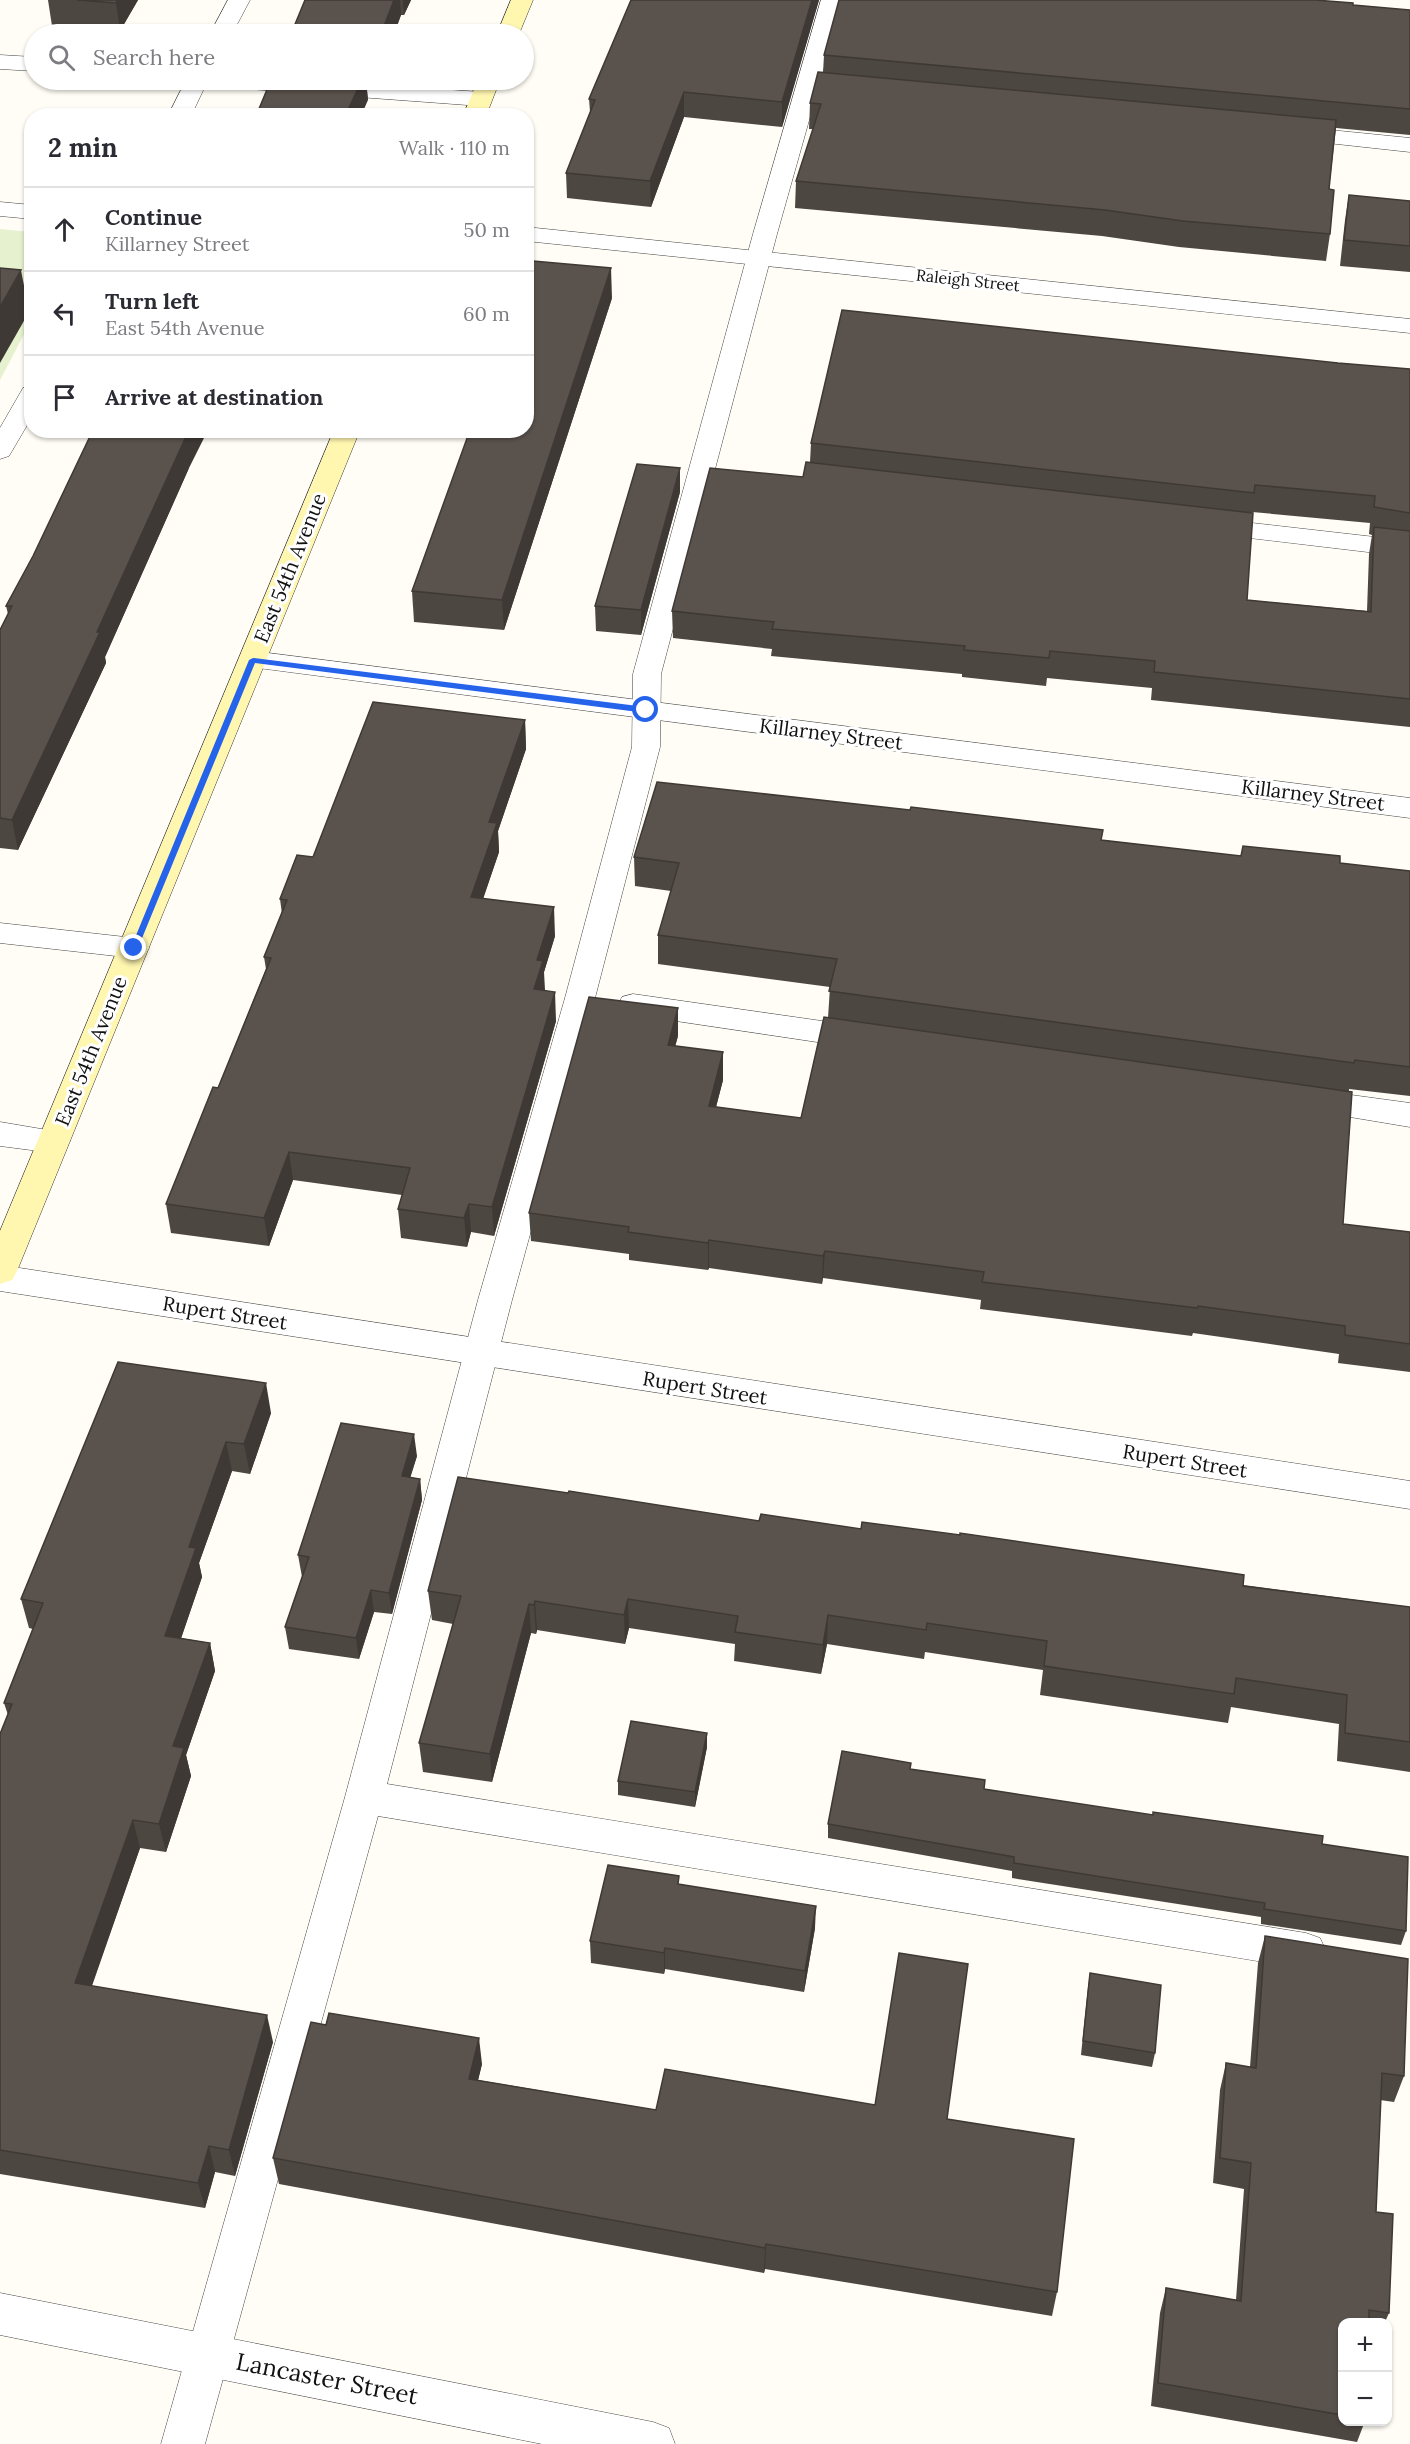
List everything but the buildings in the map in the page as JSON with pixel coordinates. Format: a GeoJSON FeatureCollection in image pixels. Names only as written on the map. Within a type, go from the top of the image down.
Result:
{"type":"FeatureCollection","features":[{"type":"Feature","properties":{"kind":"street"},"geometry":{"type":"LineString","coordinates":[[226,24],[239,0]]}},
{"type":"Feature","properties":{"kind":"street"},"geometry":{"type":"LineString","coordinates":[[512,24],[522,0]]}},
{"type":"Feature","properties":{"kind":"street"},"geometry":{"type":"LineString","coordinates":[[183,2444],[206,2355],[364,1797],[481,1354],[580,998],[646,747],[647,674],[715,469],[758,258],[819,89],[832,0]]}},
{"type":"Feature","properties":{"kind":"street"},"geometry":{"type":"LineString","coordinates":[[0,62],[24,63]]}},
{"type":"Feature","properties":{"kind":"street"},"geometry":{"type":"LineString","coordinates":[[183,108],[192,90]]}},
{"type":"Feature","properties":{"kind":"street"},"geometry":{"type":"LineString","coordinates":[[366,90],[482,98]]}},
{"type":"Feature","properties":{"kind":"street"},"geometry":{"type":"LineString","coordinates":[[1268,131],[1410,145]]}},
{"type":"Feature","properties":{"kind":"street"},"geometry":{"type":"LineString","coordinates":[[0,209],[24,211]]}},
{"type":"Feature","properties":{"kind":"street","name":"Raleigh Street"},"geometry":{"type":"LineString","coordinates":[[534,235],[1410,326]]}},
{"type":"Feature","properties":{"kind":"street"},"geometry":{"type":"LineString","coordinates":[[0,451],[24,408]]}},
{"type":"Feature","properties":{"kind":"street","name":"East 54th Avenue"},"geometry":{"type":"LineString","coordinates":[[0,1271],[344,438]]}},
{"type":"Feature","properties":{"kind":"street"},"geometry":{"type":"LineString","coordinates":[[1186,524],[1410,549]]}},
{"type":"Feature","properties":{"kind":"street","name":"Killarney Street"},"geometry":{"type":"LineString","coordinates":[[253,660],[1410,808]]}},
{"type":"Feature","properties":{"kind":"street"},"geometry":{"type":"LineString","coordinates":[[0,933],[134,948]]}},
{"type":"Feature","properties":{"kind":"street"},"geometry":{"type":"LineString","coordinates":[[580,998],[889,1041]]}},
{"type":"Feature","properties":{"kind":"street"},"geometry":{"type":"LineString","coordinates":[[1280,1096],[1410,1115]]}},
{"type":"Feature","properties":{"kind":"street"},"geometry":{"type":"LineString","coordinates":[[0,1134],[54,1141]]}},
{"type":"Feature","properties":{"kind":"street","name":"Rupert Street"},"geometry":{"type":"LineString","coordinates":[[0,1278],[481,1354],[1410,1495]]}},
{"type":"Feature","properties":{"kind":"street"},"geometry":{"type":"LineString","coordinates":[[364,1797],[1340,1956]]}},
{"type":"Feature","properties":{"kind":"street","name":"Lancaster Street"},"geometry":{"type":"LineString","coordinates":[[0,2314],[653,2444]]}},
{"type":"Feature","properties":{"kind":"green space"},"geometry":{"type":"Polygon","coordinates":[[[0,229],[24,231],[24,334],[0,380],[0,229]]]}},
{"type":"Feature","properties":{"kind":"route"},"geometry":{"type":"LineString","coordinates":[[134,948],[253,660],[646,710]]}}]}
